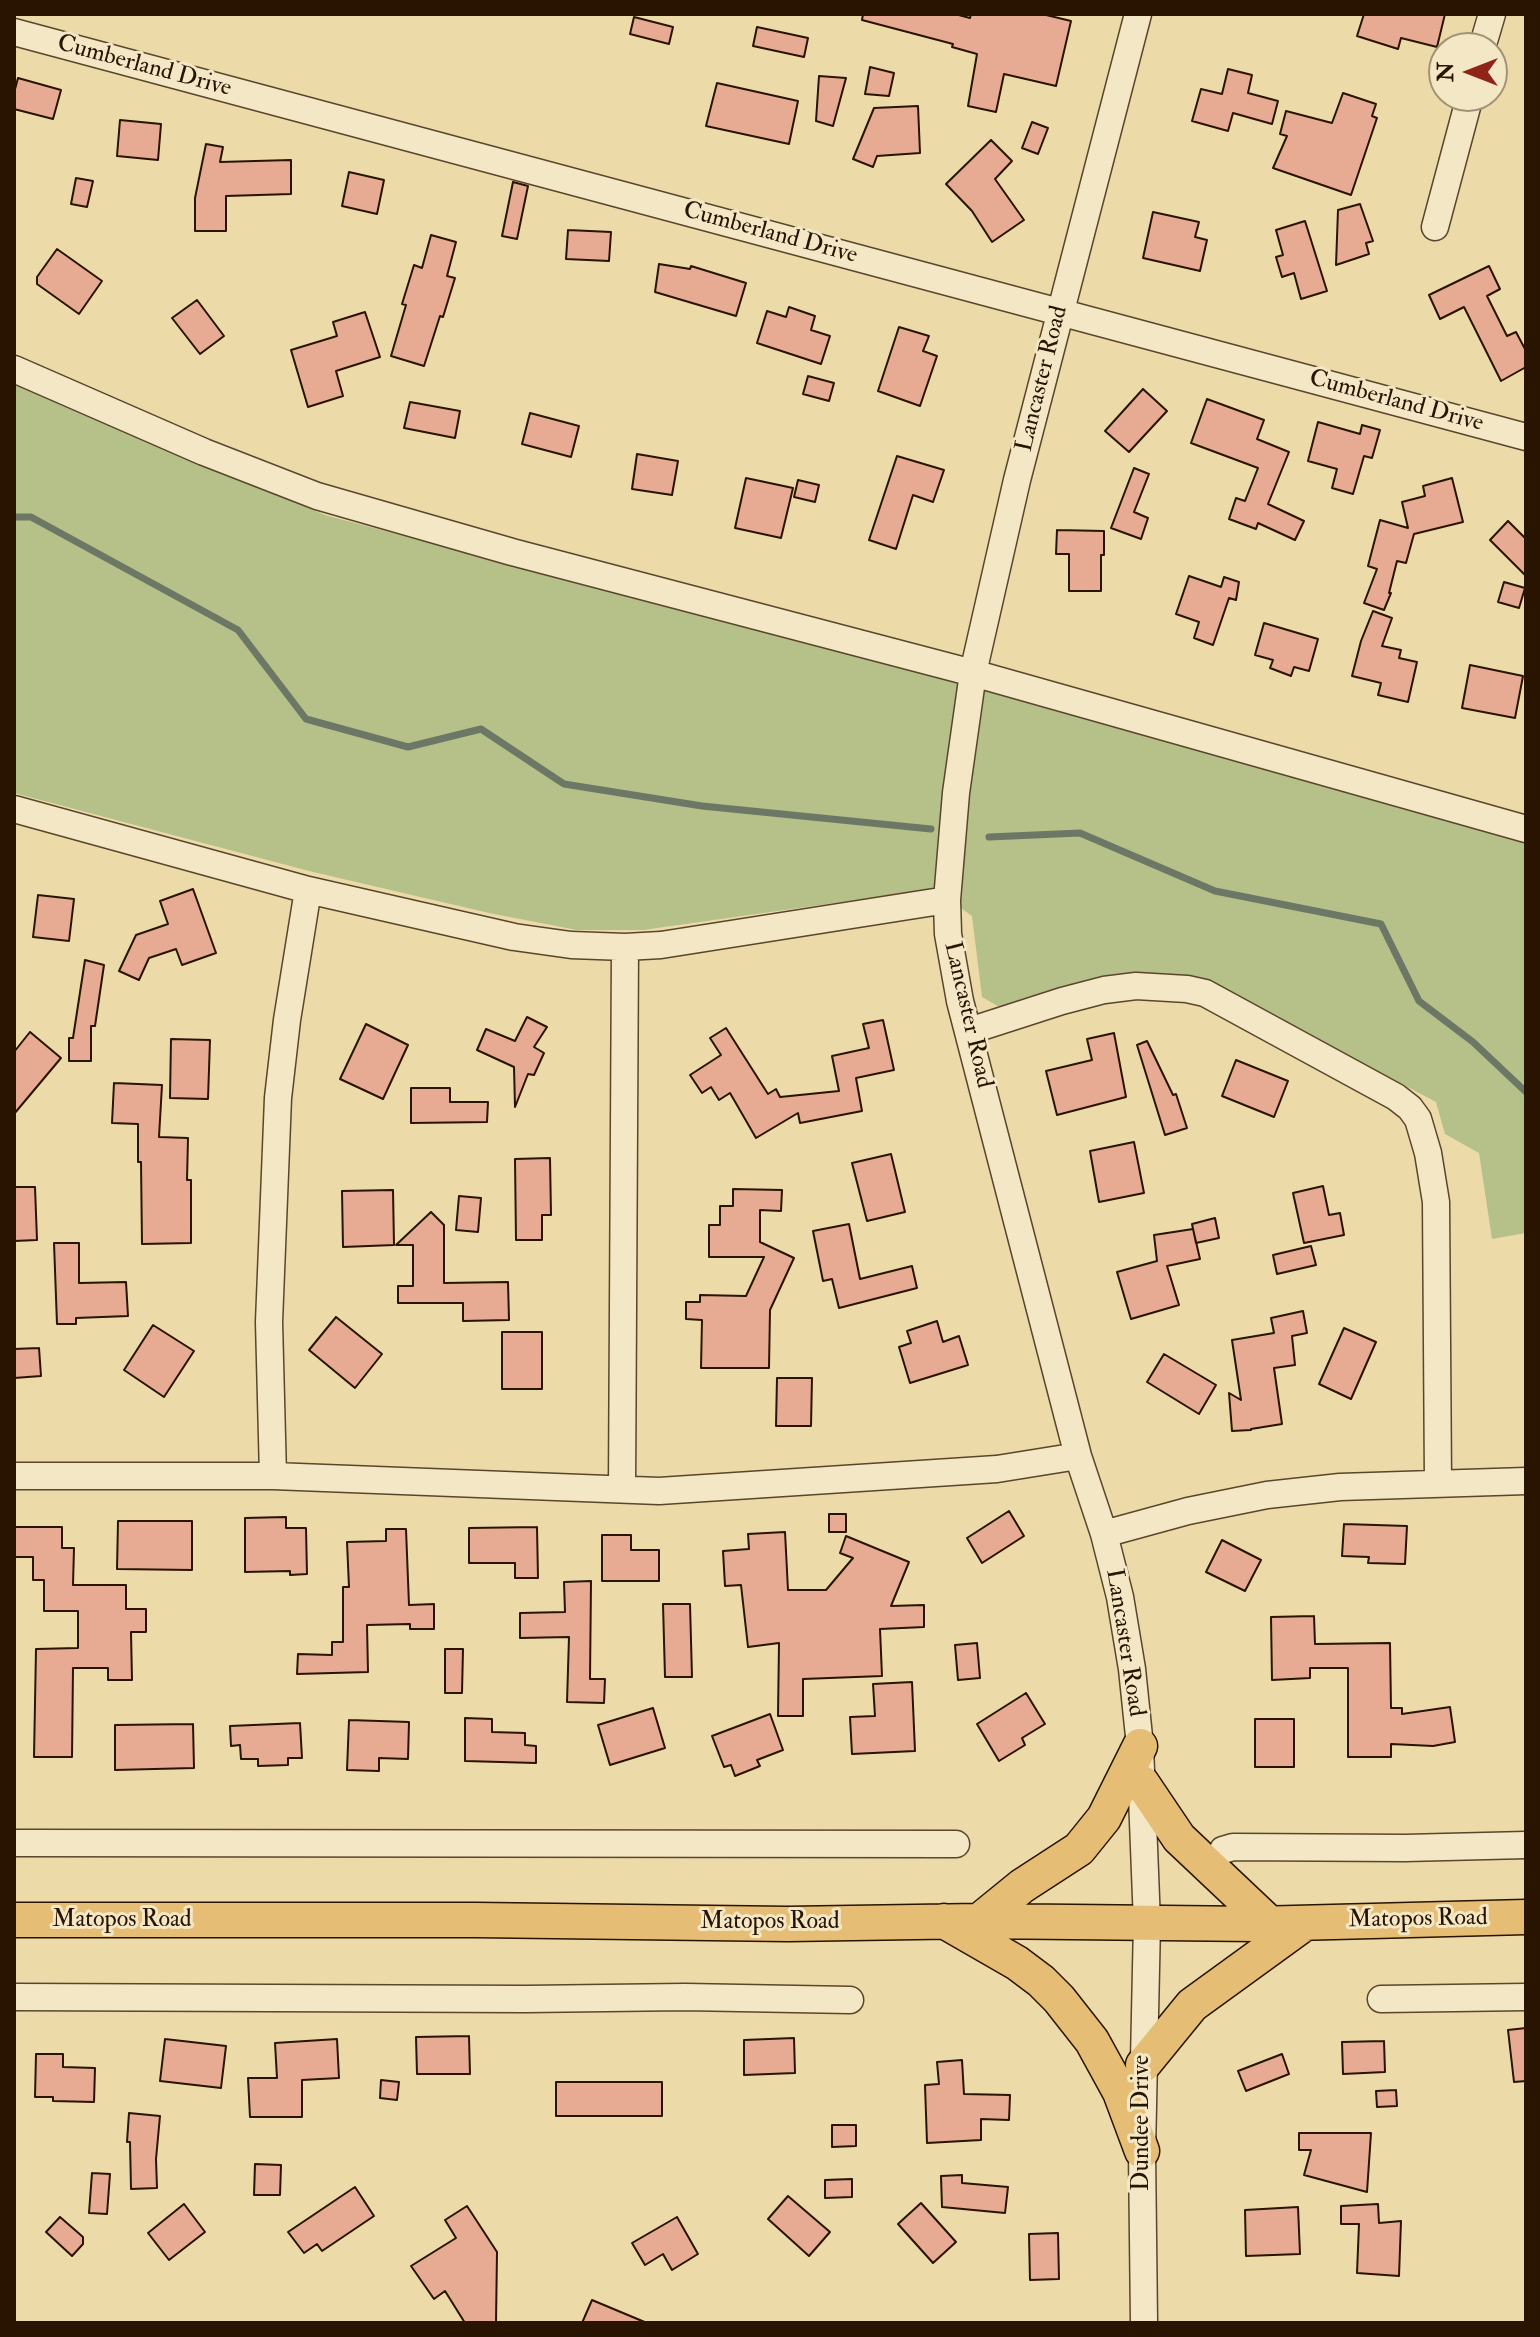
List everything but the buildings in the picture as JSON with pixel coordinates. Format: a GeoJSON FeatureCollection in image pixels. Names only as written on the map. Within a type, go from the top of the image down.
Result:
{"type":"FeatureCollection","features":[{"type":"Feature","properties":{"kind":"main road"},"geometry":{"type":"LineString","coordinates":[[979,1921],[1034,1878],[1079,1849],[1104,1818],[1140,1746]]}},
{"type":"Feature","properties":{"kind":"main road"},"geometry":{"type":"LineString","coordinates":[[1142,1783],[1179,1838],[1269,1923]]}},
{"type":"Feature","properties":{"kind":"main road","name":"Matopos Road"},"geometry":{"type":"LineString","coordinates":[[14,1920],[1305,1923],[1526,1917]]}},
{"type":"Feature","properties":{"kind":"main road"},"geometry":{"type":"LineString","coordinates":[[944,1921],[1017,1963],[1059,1999],[1092,2041],[1120,2092],[1142,2151]]}},
{"type":"Feature","properties":{"kind":"main road"},"geometry":{"type":"LineString","coordinates":[[1143,2065],[1192,2005],[1305,1923]]}},
{"type":"Feature","properties":{"kind":"street","name":"Lancaster Road"},"geometry":{"type":"LineString","coordinates":[[1138,14],[1017,480],[973,673],[957,778],[947,900],[953,968],[1078,1456],[1104,1534],[1120,1597],[1140,1746],[1147,1923]]}},
{"type":"Feature","properties":{"kind":"street","name":"Cumberland Drive"},"geometry":{"type":"LineString","coordinates":[[14,32],[1526,437]]}},
{"type":"Feature","properties":{"kind":"street"},"geometry":{"type":"LineString","coordinates":[[1435,227],[1466,112]]}},
{"type":"Feature","properties":{"kind":"street"},"geometry":{"type":"LineString","coordinates":[[14,369],[204,452],[317,496],[512,552],[973,673],[1526,829]]}},
{"type":"Feature","properties":{"kind":"street"},"geometry":{"type":"LineString","coordinates":[[14,809],[308,890],[514,937],[571,945],[661,945],[947,900]]}},
{"type":"Feature","properties":{"kind":"street"},"geometry":{"type":"LineString","coordinates":[[273,1476],[269,1322],[278,1098],[308,890]]}},
{"type":"Feature","properties":{"kind":"street"},"geometry":{"type":"LineString","coordinates":[[622,1489],[625,947]]}},
{"type":"Feature","properties":{"kind":"street"},"geometry":{"type":"LineString","coordinates":[[969,1031],[1104,990],[1136,986],[1187,989],[1205,993],[1396,1097],[1410,1108],[1418,1119],[1428,1153],[1436,1202],[1438,1483]]}},
{"type":"Feature","properties":{"kind":"street"},"geometry":{"type":"LineString","coordinates":[[14,1476],[273,1476],[675,1490],[997,1469],[1078,1456]]}},
{"type":"Feature","properties":{"kind":"street"},"geometry":{"type":"LineString","coordinates":[[1104,1534],[1188,1511],[1267,1495],[1340,1487],[1526,1481]]}},
{"type":"Feature","properties":{"kind":"street"},"geometry":{"type":"LineString","coordinates":[[14,1843],[956,1844]]}},
{"type":"Feature","properties":{"kind":"street"},"geometry":{"type":"LineString","coordinates":[[1223,1850],[1233,1847],[1526,1845]]}},
{"type":"Feature","properties":{"kind":"street","name":"Dundee Drive"},"geometry":{"type":"LineString","coordinates":[[1144,2323],[1142,2151],[1147,1923]]}},
{"type":"Feature","properties":{"kind":"street"},"geometry":{"type":"LineString","coordinates":[[14,1997],[685,1997],[850,2000]]}},
{"type":"Feature","properties":{"kind":"street"},"geometry":{"type":"LineString","coordinates":[[1381,1999],[1526,1997]]}},
{"type":"Feature","properties":{"kind":"green space"},"geometry":{"type":"Polygon","coordinates":[[[14,383],[325,515],[1526,838],[1526,1233],[1492,1239],[1479,1153],[1445,1134],[1436,1102],[1206,980],[1183,975],[1148,974],[1104,978],[1001,1008],[982,997],[972,916],[934,889],[643,930],[577,930],[309,871],[14,793],[14,383]]]}},
{"type":"Feature","properties":{"kind":"waterway"},"geometry":{"type":"LineString","coordinates":[[14,517],[31,517],[238,630],[306,719],[408,747],[481,729],[564,784],[702,806],[931,829]]}},
{"type":"Feature","properties":{"kind":"waterway"},"geometry":{"type":"LineString","coordinates":[[989,837],[1080,833],[1215,891],[1381,924],[1419,1001],[1473,1042],[1526,1092]]}}]}
